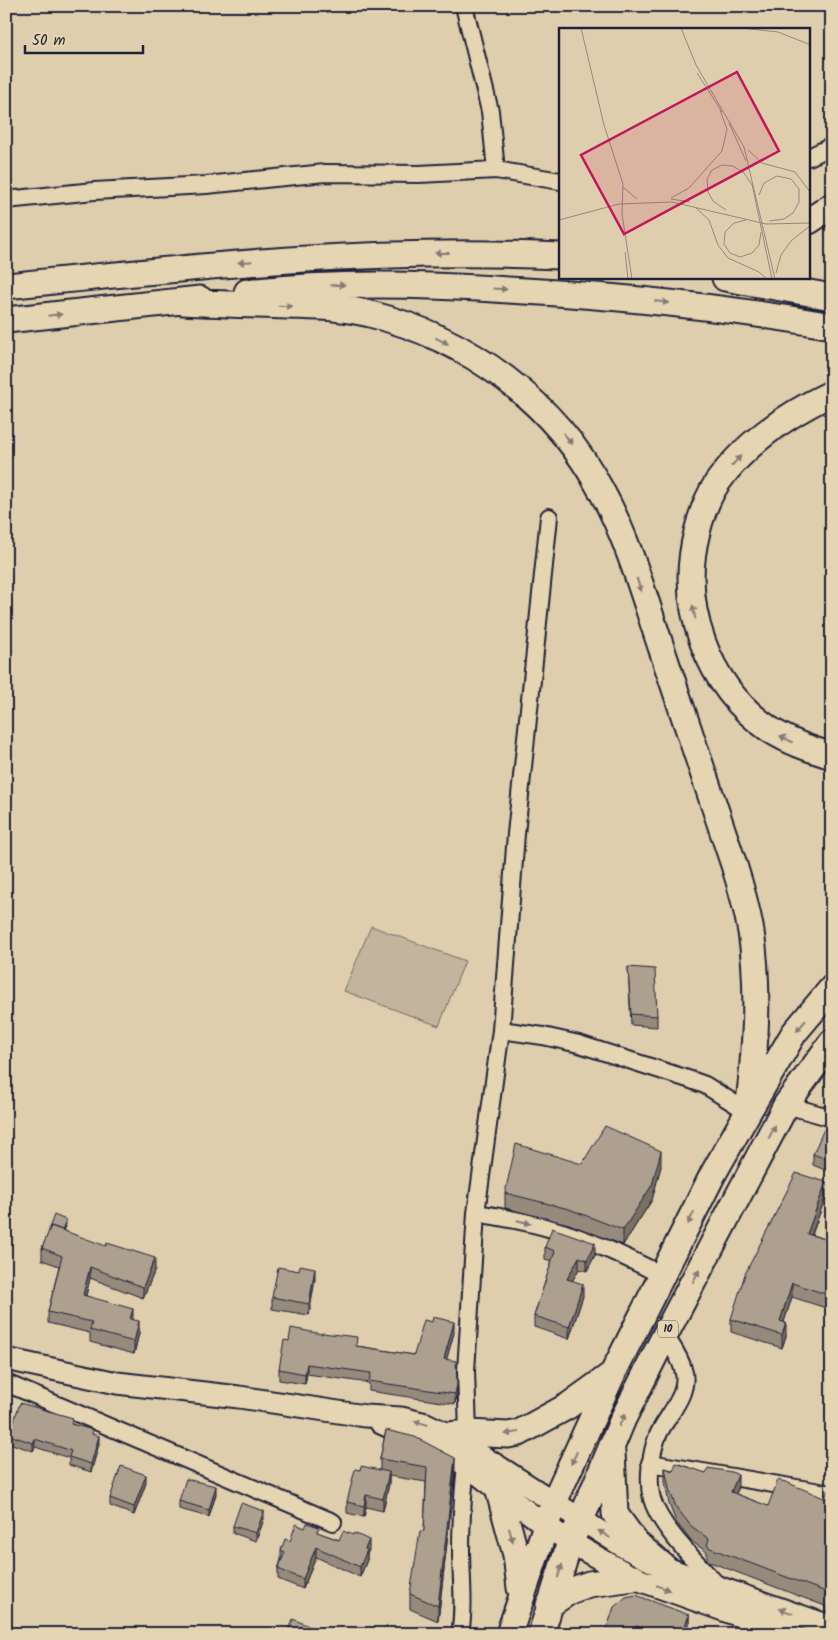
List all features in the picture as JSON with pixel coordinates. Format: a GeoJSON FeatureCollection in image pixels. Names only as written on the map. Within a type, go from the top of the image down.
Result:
{"type":"FeatureCollection","features":[{"type":"Feature","properties":{"kind":"highway"},"geometry":{"type":"LineString","coordinates":[[810,220],[832,206]]}},
{"type":"Feature","properties":{"kind":"highway"},"geometry":{"type":"LineString","coordinates":[[6,286],[186,267],[333,256],[481,253],[559,256]]}},
{"type":"Feature","properties":{"kind":"highway"},"geometry":{"type":"LineString","coordinates":[[731,279],[832,297]]}},
{"type":"Feature","properties":{"kind":"highway"},"geometry":{"type":"LineString","coordinates":[[6,320],[184,302],[226,295],[312,286],[398,284],[523,290],[630,299],[778,317],[832,326]]}},
{"type":"Feature","properties":{"kind":"highway"},"geometry":{"type":"LineString","coordinates":[[184,302],[338,309],[394,320],[421,330],[479,360],[522,391],[550,418],[588,466],[603,493],[628,550],[743,896],[751,931],[755,966],[755,1038],[748,1112]]}},
{"type":"Feature","properties":{"kind":"highway"},"geometry":{"type":"LineString","coordinates":[[832,393],[794,412],[775,426],[744,453],[716,484],[704,509],[694,543],[691,585],[694,613],[704,647],[716,672],[737,700],[768,728],[786,739],[832,756]]}},
{"type":"Feature","properties":{"kind":"highway","name":"10"},"geometry":{"type":"LineString","coordinates":[[508,1634],[554,1502],[613,1373],[713,1174],[748,1112],[794,1033],[832,988]]}},
{"type":"Feature","properties":{"kind":"highway","name":"10"},"geometry":{"type":"LineString","coordinates":[[541,1634],[570,1542],[623,1419],[786,1105],[832,1042]]}},
{"type":"Feature","properties":{"kind":"highway"},"geometry":{"type":"LineString","coordinates":[[459,1434],[508,1435],[519,1433],[568,1406],[613,1373]]}},
{"type":"Feature","properties":{"kind":"highway"},"geometry":{"type":"LineString","coordinates":[[611,1445],[615,1514],[636,1543],[664,1567]]}},
{"type":"Feature","properties":{"kind":"highway"},"geometry":{"type":"LineString","coordinates":[[498,1488],[516,1554],[520,1596]]}},
{"type":"Feature","properties":{"kind":"highway"},"geometry":{"type":"LineString","coordinates":[[549,1605],[570,1591],[589,1584],[634,1578]]}},
{"type":"Feature","properties":{"kind":"main road"},"geometry":{"type":"LineString","coordinates":[[6,1359],[117,1383],[239,1397],[365,1416],[401,1418],[459,1434],[554,1502],[624,1547],[664,1567],[832,1627]]}},
{"type":"Feature","properties":{"kind":"main road"},"geometry":{"type":"LineString","coordinates":[[365,1416],[434,1447],[466,1465],[570,1542],[634,1578],[790,1634]]}},
{"type":"Feature","properties":{"kind":"street"},"geometry":{"type":"LineString","coordinates":[[464,6],[490,111],[496,170]]}},
{"type":"Feature","properties":{"kind":"street"},"geometry":{"type":"LineString","coordinates":[[810,157],[832,146]]}},
{"type":"Feature","properties":{"kind":"street"},"geometry":{"type":"LineString","coordinates":[[6,200],[94,191],[206,185],[325,173],[419,174],[496,170],[559,181]]}},
{"type":"Feature","properties":{"kind":"street"},"geometry":{"type":"LineString","coordinates":[[459,1434],[466,1371],[476,1213],[501,1030],[516,834],[549,517]]}},
{"type":"Feature","properties":{"kind":"street"},"geometry":{"type":"LineString","coordinates":[[501,1030],[544,1036],[579,1044],[691,1080],[706,1085],[748,1112]]}},
{"type":"Feature","properties":{"kind":"street"},"geometry":{"type":"LineString","coordinates":[[786,1105],[832,1118]]}},
{"type":"Feature","properties":{"kind":"street"},"geometry":{"type":"LineString","coordinates":[[476,1213],[554,1229],[628,1258],[663,1276]]}},
{"type":"Feature","properties":{"kind":"street"},"geometry":{"type":"LineString","coordinates":[[665,1335],[684,1369],[684,1384],[679,1401],[658,1434],[650,1463],[652,1498],[658,1513],[676,1538],[721,1588]]}},
{"type":"Feature","properties":{"kind":"street"},"geometry":{"type":"LineString","coordinates":[[6,1383],[333,1522]]}},
{"type":"Feature","properties":{"kind":"street"},"geometry":{"type":"LineString","coordinates":[[650,1463],[832,1494]]}},
{"type":"Feature","properties":{"kind":"street"},"geometry":{"type":"LineString","coordinates":[[460,1634],[462,1604],[462,1503],[466,1465]]}},
{"type":"Feature","properties":{"kind":"shaded area"},"geometry":{"type":"Polygon","coordinates":[[[371,926],[465,961],[439,1026],[344,991],[371,926]]]}},
{"type":"Feature","properties":{"kind":"building"},"geometry":{"type":"Polygon","coordinates":[[[628,967],[655,969],[657,1016],[631,1014],[628,967]]]}},
{"type":"Feature","properties":{"kind":"building"},"geometry":{"type":"Polygon","coordinates":[[[832,1117],[832,1161],[813,1154],[824,1129],[826,1130],[832,1117]]]}},
{"type":"Feature","properties":{"kind":"building"},"geometry":{"type":"Polygon","coordinates":[[[605,1126],[661,1151],[652,1185],[623,1230],[569,1209],[505,1193],[516,1144],[582,1164],[605,1126]]]}},
{"type":"Feature","properties":{"kind":"building"},"geometry":{"type":"Polygon","coordinates":[[[796,1173],[826,1182],[807,1234],[832,1241],[832,1272],[829,1295],[792,1283],[780,1321],[786,1323],[782,1335],[731,1319],[745,1274],[796,1173]]]}},
{"type":"Feature","properties":{"kind":"building"},"geometry":{"type":"Polygon","coordinates":[[[54,1215],[66,1220],[62,1230],[51,1226],[49,1228],[54,1215]]]}},
{"type":"Feature","properties":{"kind":"building"},"geometry":{"type":"Polygon","coordinates":[[[51,1226],[106,1246],[107,1243],[155,1258],[143,1287],[90,1267],[83,1295],[133,1309],[130,1319],[139,1321],[134,1342],[90,1330],[92,1322],[48,1312],[62,1256],[42,1248],[51,1226]]]}},
{"type":"Feature","properties":{"kind":"building"},"geometry":{"type":"Polygon","coordinates":[[[552,1228],[595,1243],[587,1260],[579,1257],[567,1279],[583,1284],[569,1327],[534,1316],[555,1251],[545,1247],[552,1228]]]}},
{"type":"Feature","properties":{"kind":"building"},"geometry":{"type":"Polygon","coordinates":[[[300,1265],[315,1268],[309,1304],[272,1297],[278,1267],[299,1271],[300,1265]]]}},
{"type":"Feature","properties":{"kind":"building"},"geometry":{"type":"Polygon","coordinates":[[[433,1317],[454,1322],[444,1359],[456,1361],[457,1385],[455,1394],[369,1381],[371,1373],[307,1364],[305,1374],[279,1369],[284,1340],[289,1341],[291,1328],[322,1334],[357,1337],[356,1346],[414,1355],[424,1320],[432,1322],[433,1317]]]}},
{"type":"Feature","properties":{"kind":"building"},"geometry":{"type":"Polygon","coordinates":[[[20,1403],[73,1418],[71,1424],[93,1430],[92,1434],[99,1436],[91,1464],[69,1457],[71,1451],[66,1449],[35,1439],[33,1443],[9,1435],[20,1403]]]}},
{"type":"Feature","properties":{"kind":"building"},"geometry":{"type":"Polygon","coordinates":[[[386,1430],[415,1437],[455,1458],[438,1606],[410,1594],[420,1531],[424,1531],[427,1467],[380,1459],[386,1430]]]}},
{"type":"Feature","properties":{"kind":"building"},"geometry":{"type":"Polygon","coordinates":[[[676,1463],[706,1473],[708,1468],[732,1472],[738,1475],[731,1492],[768,1506],[778,1480],[824,1498],[828,1490],[832,1492],[832,1515],[826,1529],[832,1531],[832,1599],[825,1596],[826,1592],[710,1548],[707,1545],[709,1539],[691,1526],[676,1507],[669,1489],[665,1468],[673,1471],[676,1463]]]}},
{"type":"Feature","properties":{"kind":"building"},"geometry":{"type":"Polygon","coordinates":[[[121,1466],[146,1475],[134,1507],[110,1498],[121,1466]]]}},
{"type":"Feature","properties":{"kind":"building"},"geometry":{"type":"Polygon","coordinates":[[[361,1466],[389,1472],[383,1499],[366,1495],[364,1506],[347,1502],[355,1469],[360,1470],[361,1466]]]}},
{"type":"Feature","properties":{"kind":"building"},"geometry":{"type":"Polygon","coordinates":[[[186,1479],[216,1486],[209,1510],[179,1501],[186,1479]]]}},
{"type":"Feature","properties":{"kind":"building"},"geometry":{"type":"Polygon","coordinates":[[[241,1503],[264,1511],[256,1533],[233,1526],[241,1503]]]}},
{"type":"Feature","properties":{"kind":"building"},"geometry":{"type":"Polygon","coordinates":[[[307,1523],[319,1527],[317,1532],[339,1540],[343,1531],[353,1535],[354,1533],[369,1540],[360,1567],[316,1547],[303,1579],[278,1569],[285,1552],[281,1550],[285,1539],[290,1541],[296,1524],[305,1528],[307,1523]]]}},
{"type":"Feature","properties":{"kind":"building"},"geometry":{"type":"Polygon","coordinates":[[[636,1595],[689,1615],[682,1634],[656,1634],[636,1626],[634,1634],[605,1634],[614,1607],[626,1597],[636,1595]]]}},
{"type":"Feature","properties":{"kind":"building"},"geometry":{"type":"Polygon","coordinates":[[[293,1619],[326,1634],[287,1634],[293,1619]]]}},
{"type":"Feature","properties":{"kind":"building"},"geometry":{"type":"Polygon","coordinates":[[[737,1629],[750,1634],[735,1634],[737,1629]]]}}]}
